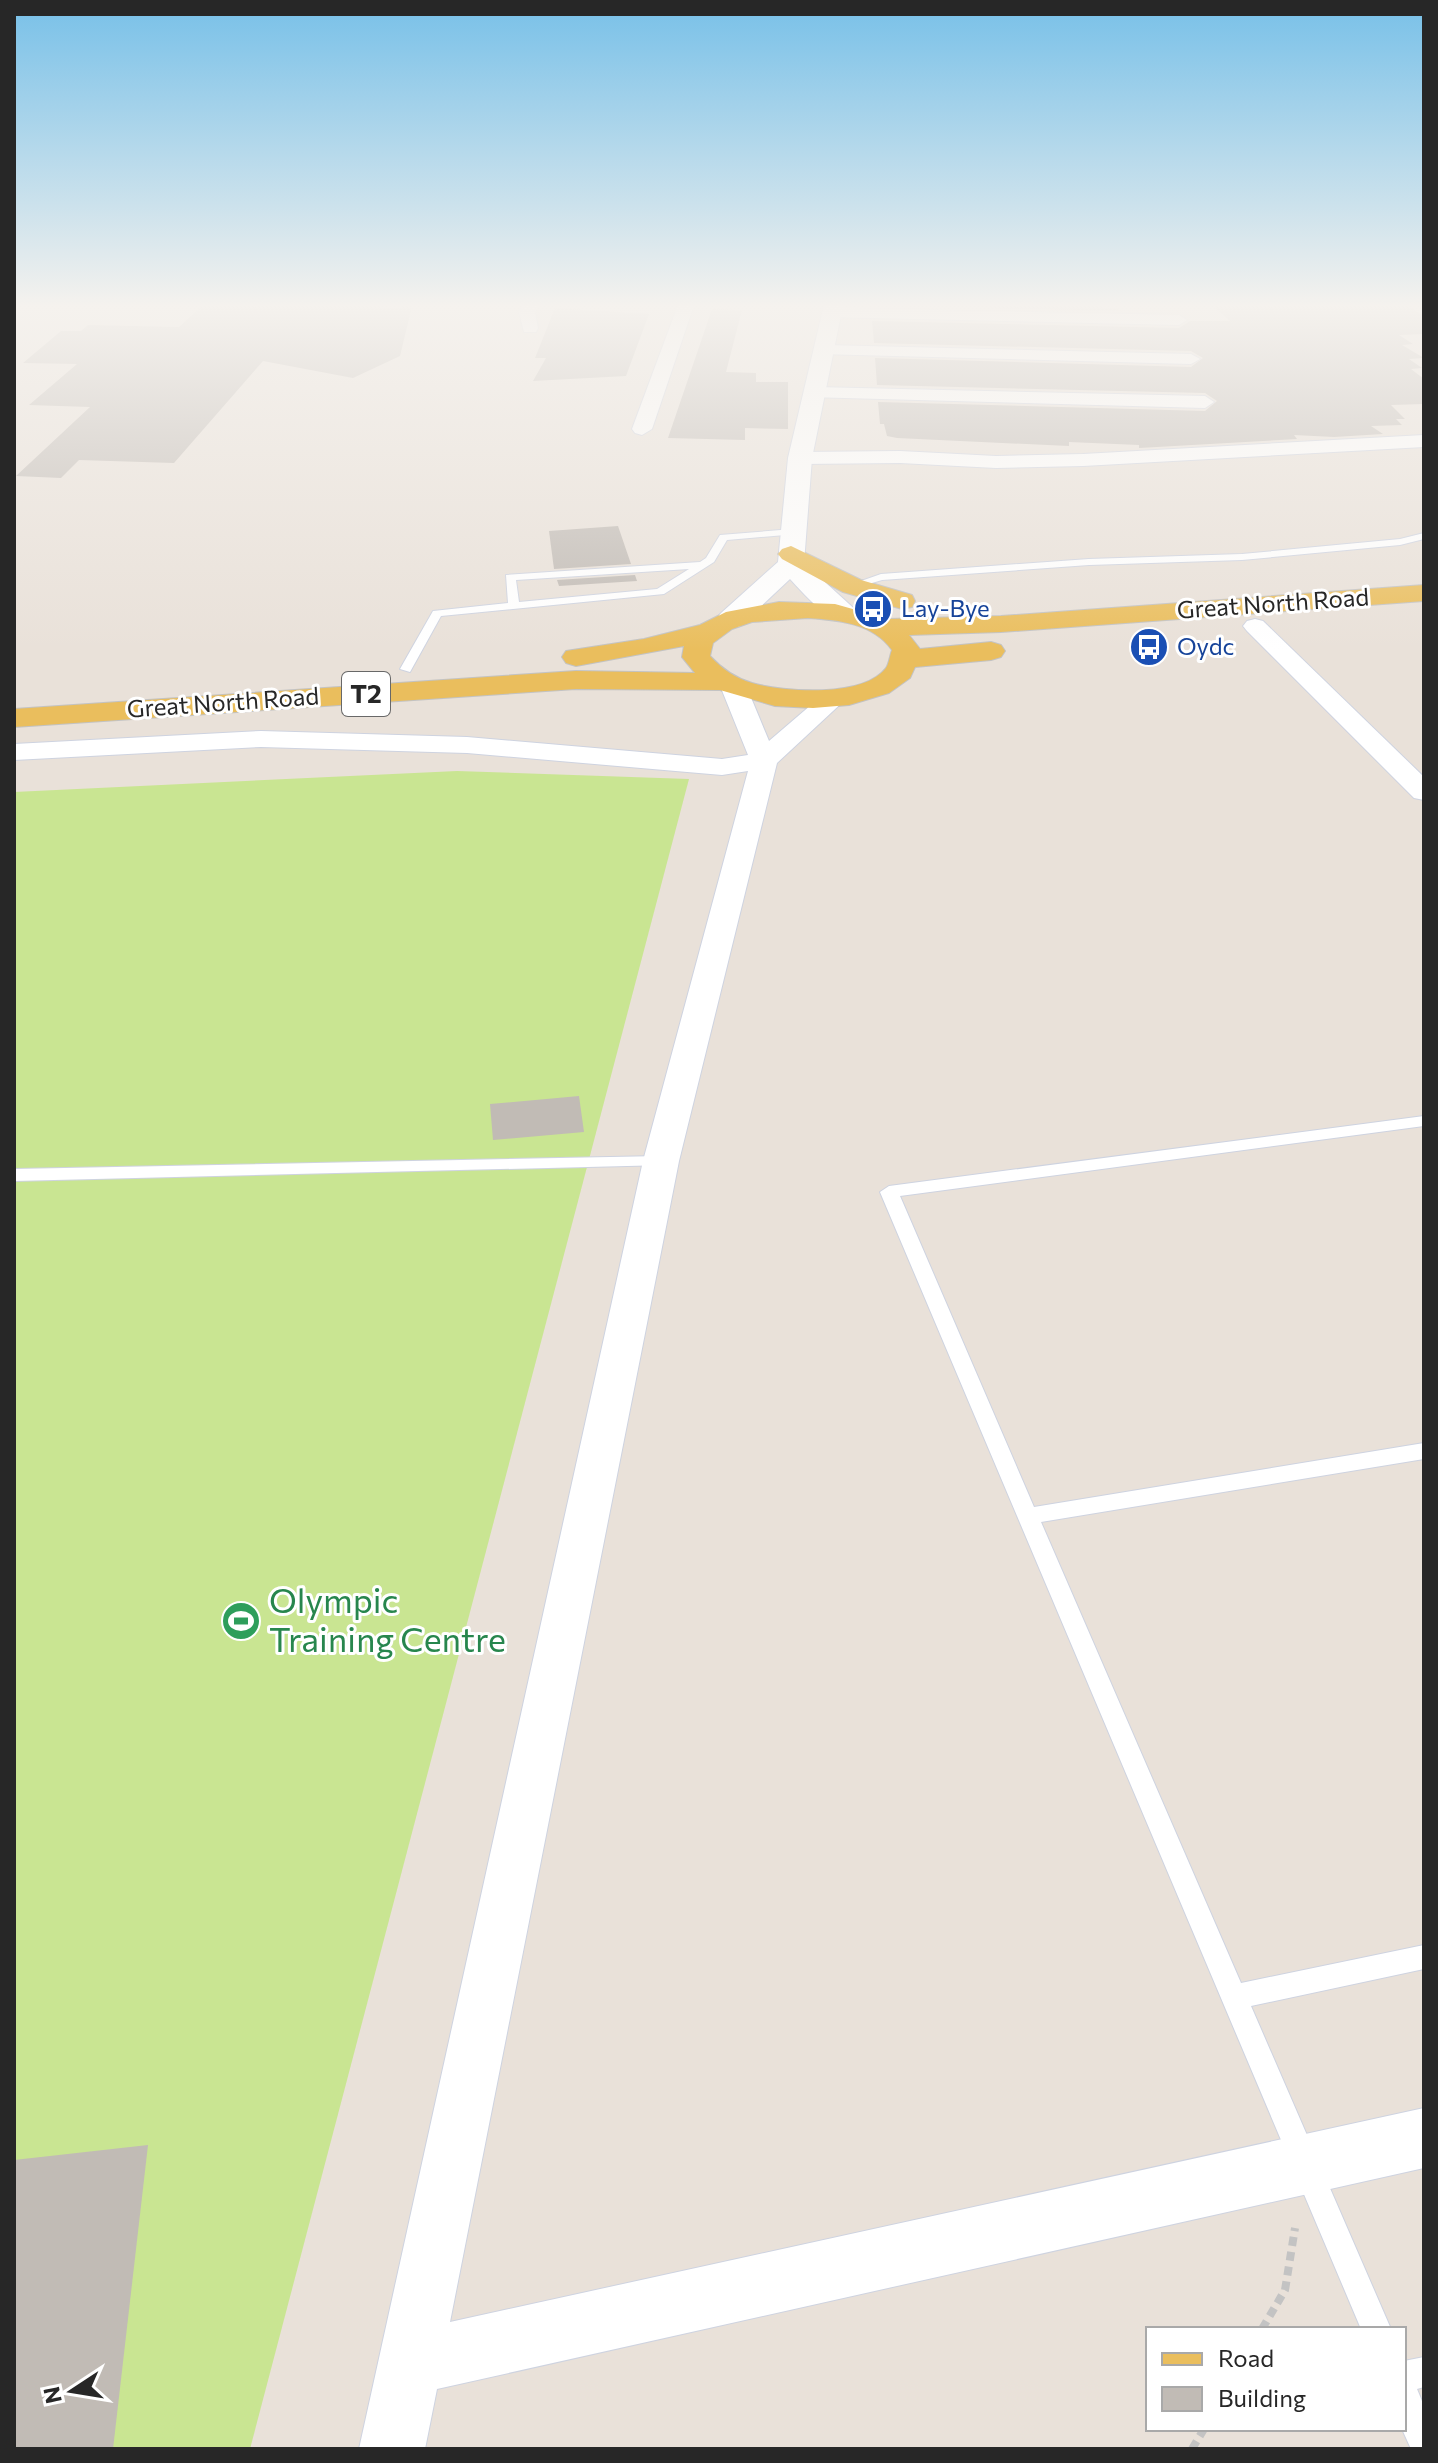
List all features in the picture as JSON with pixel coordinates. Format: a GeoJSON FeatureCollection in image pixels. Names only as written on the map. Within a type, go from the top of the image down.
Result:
{"type":"FeatureCollection","features":[{"type":"Feature","properties":{"kind":"main road"},"geometry":{"type":"LineString","coordinates":[[809,420],[800,458],[792,550],[815,590],[846,614]]}},
{"type":"Feature","properties":{"kind":"main road"},"geometry":{"type":"LineString","coordinates":[[792,550],[852,586],[895,600],[1063,620]]}},
{"type":"Feature","properties":{"kind":"main road"},"geometry":{"type":"LineString","coordinates":[[727,685],[700,666],[696,657],[699,640],[718,626],[792,550]]}},
{"type":"Feature","properties":{"kind":"main road","name":"Great North Road"},"geometry":{"type":"LineString","coordinates":[[882,627],[1063,620],[1424,593]]}},
{"type":"Feature","properties":{"kind":"main road","name":"T2"},"geometry":{"type":"LineString","coordinates":[[718,626],[777,610],[808,610],[846,614],[882,627]]}},
{"type":"Feature","properties":{"kind":"main road","name":"Great North Road"},"geometry":{"type":"LineString","coordinates":[[907,659],[1424,613]]}},
{"type":"Feature","properties":{"kind":"main road","name":"Great North Road"},"geometry":{"type":"LineString","coordinates":[[14,696],[608,653],[718,626]]}},
{"type":"Feature","properties":{"kind":"main road"},"geometry":{"type":"LineString","coordinates":[[882,627],[901,642],[907,659]]}},
{"type":"Feature","properties":{"kind":"main road","name":"T2"},"geometry":{"type":"LineString","coordinates":[[727,685],[782,698],[834,698],[885,683],[896,676],[907,659]]}},
{"type":"Feature","properties":{"kind":"main road","name":"Great North Road"},"geometry":{"type":"LineString","coordinates":[[14,718],[576,680],[727,685]]}},
{"type":"Feature","properties":{"kind":"street"},"geometry":{"type":"LineString","coordinates":[[642,429],[645,420]]}},
{"type":"Feature","properties":{"kind":"street"},"geometry":{"type":"LineString","coordinates":[[1210,420],[1221,454]]}},
{"type":"Feature","properties":{"kind":"street"},"geometry":{"type":"LineString","coordinates":[[800,458],[900,457],[996,462],[1221,454],[1424,441]]}},
{"type":"Feature","properties":{"kind":"street"},"geometry":{"type":"LineString","coordinates":[[1255,626],[1424,792]]}},
{"type":"Feature","properties":{"kind":"street"},"geometry":{"type":"LineString","coordinates":[[392,2449],[661,1161],[764,760],[727,685]]}},
{"type":"Feature","properties":{"kind":"street"},"geometry":{"type":"LineString","coordinates":[[14,752],[261,739],[467,745],[722,767],[764,760],[834,698]]}},
{"type":"Feature","properties":{"kind":"street"},"geometry":{"type":"LineString","coordinates":[[411,2363],[1424,2138]]}},
{"type":"Feature","properties":{"kind":"lane"},"geometry":{"type":"LineString","coordinates":[[852,586],[881,577],[1089,562],[1242,557],[1400,542],[1424,536]]}},
{"type":"Feature","properties":{"kind":"lane"},"geometry":{"type":"LineString","coordinates":[[406,669],[437,613],[514,603],[660,592],[710,560],[724,537],[792,550]]}},
{"type":"Feature","properties":{"kind":"lane"},"geometry":{"type":"LineString","coordinates":[[514,603],[510,577],[703,565]]}},
{"type":"Feature","properties":{"kind":"lane"},"geometry":{"type":"LineString","coordinates":[[1375,2327],[889,1192],[1424,1121]]}},
{"type":"Feature","properties":{"kind":"lane"},"geometry":{"type":"LineString","coordinates":[[14,1175],[661,1161]]}},
{"type":"Feature","properties":{"kind":"lane"},"geometry":{"type":"LineString","coordinates":[[1027,1516],[1424,1451]]}},
{"type":"Feature","properties":{"kind":"lane"},"geometry":{"type":"LineString","coordinates":[[1234,1997],[1424,1957]]}},
{"type":"Feature","properties":{"kind":"lane"},"geometry":{"type":"LineString","coordinates":[[1406,2401],[1424,2443]]}},
{"type":"Feature","properties":{"kind":"path"},"geometry":{"type":"LineString","coordinates":[[1263,2327],[1285,2290],[1305,2164]]}},
{"type":"Feature","properties":{"kind":"path"},"geometry":{"type":"LineString","coordinates":[[1192,2449],[1203,2431]]}},
{"type":"Feature","properties":{"kind":"green space","name":"Olympic Training Centre"},"geometry":{"type":"Polygon","coordinates":[[[457,771],[689,779],[250,2449],[14,2449],[14,792],[457,771]]]}},
{"type":"Feature","properties":{"kind":"building"},"geometry":{"type":"Polygon","coordinates":[[[76,420],[212,420],[174,463],[79,460],[61,478],[16,476],[76,420]]]}},
{"type":"Feature","properties":{"kind":"building"},"geometry":{"type":"Polygon","coordinates":[[[674,420],[788,420],[788,429],[745,428],[745,440],[668,438],[674,420]]]}},
{"type":"Feature","properties":{"kind":"building"},"geometry":{"type":"Polygon","coordinates":[[[880,420],[1397,420],[1402,425],[1371,426],[1383,434],[1334,437],[1294,435],[1297,439],[1139,448],[1139,445],[1069,442],[1069,446],[897,438],[887,436],[884,424],[880,424],[880,420]]]}},
{"type":"Feature","properties":{"kind":"building"},"geometry":{"type":"Polygon","coordinates":[[[618,526],[631,564],[554,569],[549,531],[618,526]]]}},
{"type":"Feature","properties":{"kind":"building"},"geometry":{"type":"Polygon","coordinates":[[[635,575],[637,581],[559,586],[557,580],[635,575]]]}},
{"type":"Feature","properties":{"kind":"building"},"geometry":{"type":"Polygon","coordinates":[[[579,1096],[584,1132],[493,1140],[490,1104],[579,1096]]]}},
{"type":"Feature","properties":{"kind":"building"},"geometry":{"type":"Polygon","coordinates":[[[148,2145],[113,2449],[14,2449],[14,2160],[148,2145]]]}},
{"type":"Feature","properties":{"kind":"place","name":"Lay-Bye"},"geometry":{"type":"Point","coordinates":[873,609]}},
{"type":"Feature","properties":{"kind":"place","name":"Oydc"},"geometry":{"type":"Point","coordinates":[1149,647]}},
{"type":"Feature","properties":{"kind":"place","name":"Olympic Training Centre"},"geometry":{"type":"Point","coordinates":[241,1621]}}]}
